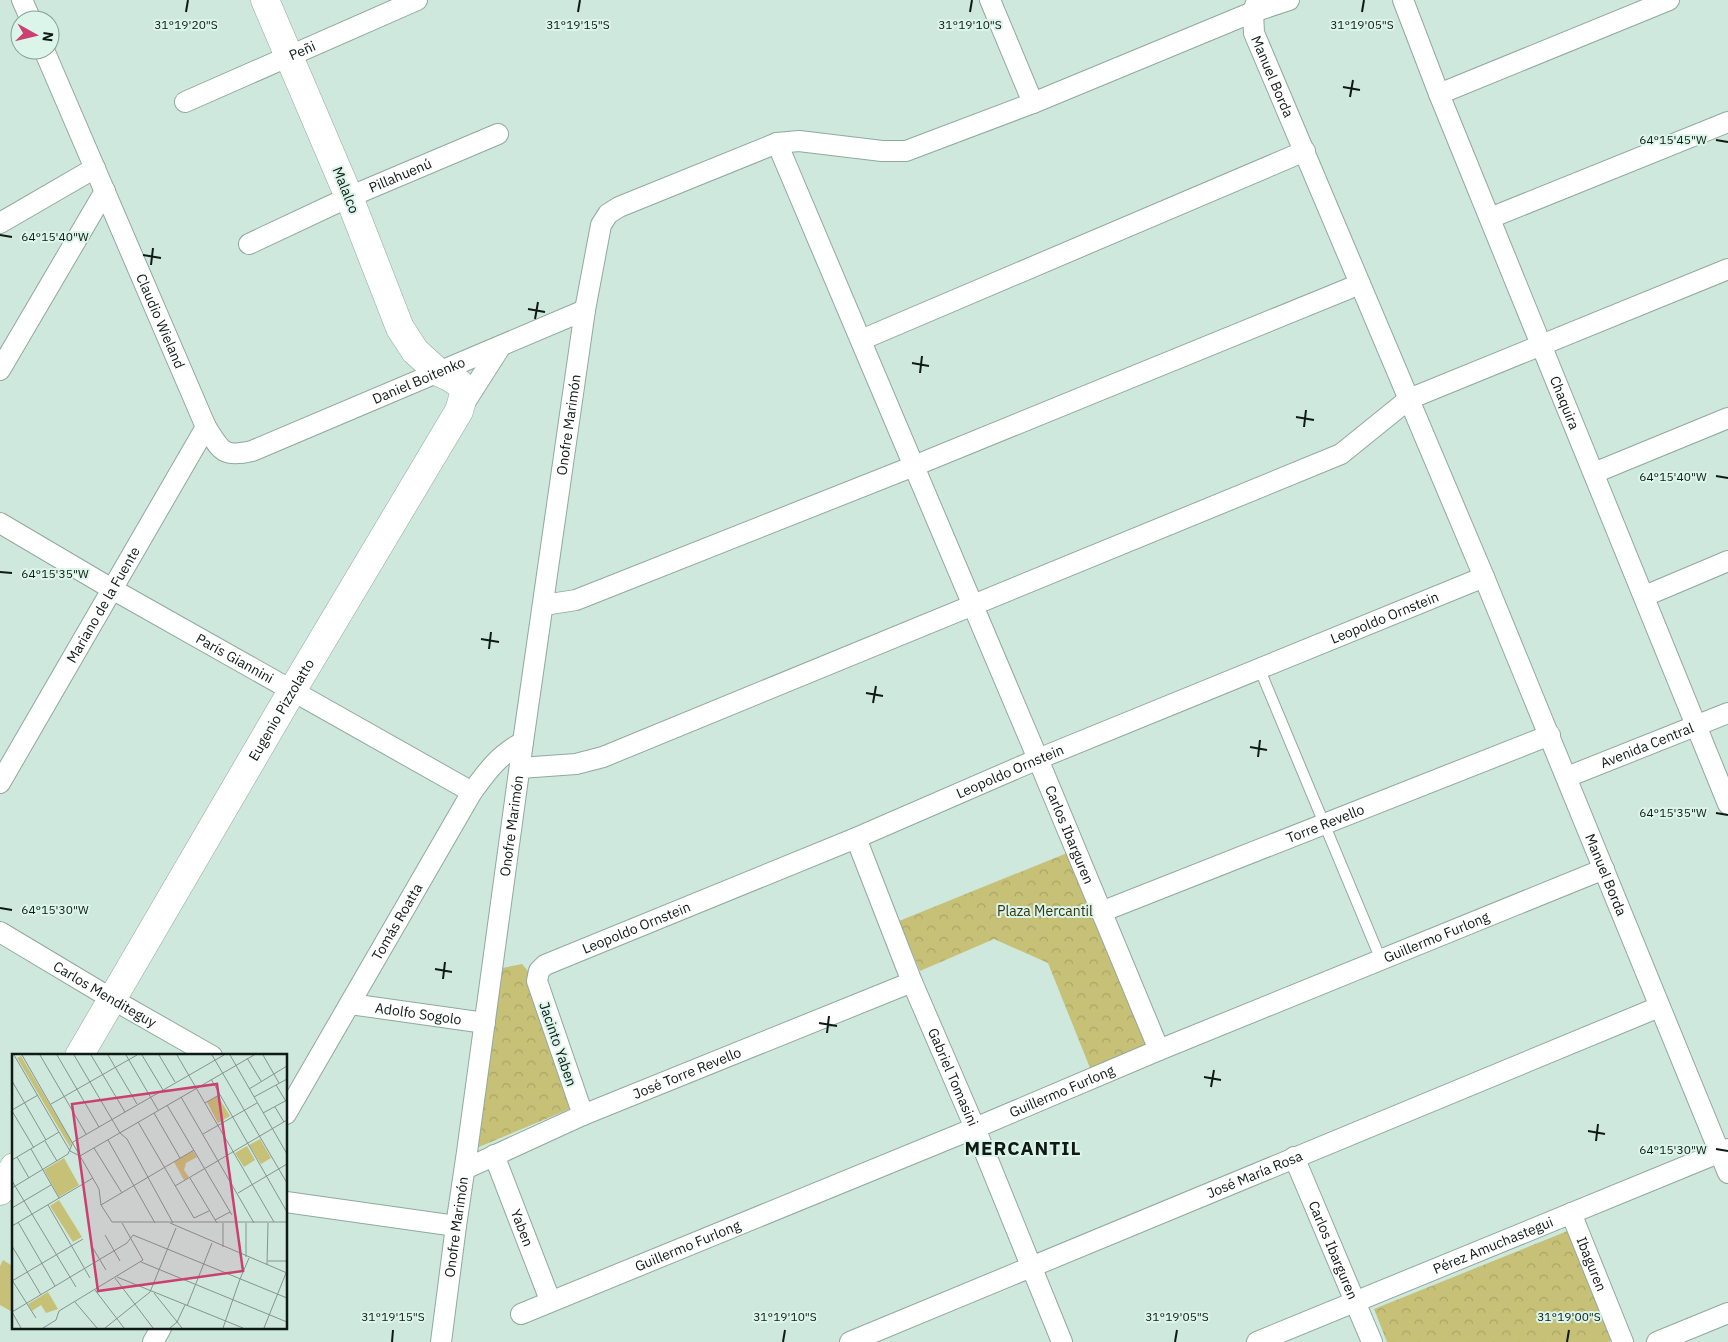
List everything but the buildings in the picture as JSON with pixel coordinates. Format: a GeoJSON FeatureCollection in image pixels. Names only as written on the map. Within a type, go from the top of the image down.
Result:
{"type":"FeatureCollection","features":[{"type":"Feature","properties":{"kind":"main road","name":"Malalco"},"geometry":{"type":"LineString","coordinates":[[264,0],[290,56],[349,197],[400,328],[415,351],[438,372]]}},
{"type":"Feature","properties":{"kind":"main road","name":"Eugenio Pizzolatto"},"geometry":{"type":"LineString","coordinates":[[80,1054],[292,691],[460,411],[464,394],[460,384],[438,372]]}},
{"type":"Feature","properties":{"kind":"main road"},"geometry":{"type":"LineString","coordinates":[[0,1191],[12,1170]]}},
{"type":"Feature","properties":{"kind":"street","name":"Peñi"},"geometry":{"type":"LineString","coordinates":[[185,102],[417,0]]}},
{"type":"Feature","properties":{"kind":"street"},"geometry":{"type":"LineString","coordinates":[[990,0],[1033,103]]}},
{"type":"Feature","properties":{"kind":"street","name":"Onofre Marimón"},"geometry":{"type":"LineString","coordinates":[[441,1342],[523,742],[585,310],[601,226],[608,214],[619,207],[777,143],[799,141],[882,151],[906,151],[1033,103],[1255,6],[1289,0]]}},
{"type":"Feature","properties":{"kind":"street","name":"Chaquira"},"geometry":{"type":"LineString","coordinates":[[1402,0],[1728,804]]}},
{"type":"Feature","properties":{"kind":"street"},"geometry":{"type":"LineString","coordinates":[[1439,94],[1669,0]]}},
{"type":"Feature","properties":{"kind":"street","name":"Manuel Borda"},"geometry":{"type":"LineString","coordinates":[[1255,6],[1254,33],[1360,284]]}},
{"type":"Feature","properties":{"kind":"street","name":"Claudio Wieland"},"geometry":{"type":"LineString","coordinates":[[48,60],[206,426],[226,453],[237,454],[252,451]]}},
{"type":"Feature","properties":{"kind":"street"},"geometry":{"type":"LineString","coordinates":[[1490,218],[1728,122]]}},
{"type":"Feature","properties":{"kind":"street","name":"Pillahuenú"},"geometry":{"type":"LineString","coordinates":[[249,244],[349,197],[498,134]]}},
{"type":"Feature","properties":{"kind":"street","name":"Carlos Ibarguren"},"geometry":{"type":"LineString","coordinates":[[777,143],[1159,1050]]}},
{"type":"Feature","properties":{"kind":"street"},"geometry":{"type":"LineString","coordinates":[[861,340],[1305,151]]}},
{"type":"Feature","properties":{"kind":"street"},"geometry":{"type":"LineString","coordinates":[[0,223],[96,168]]}},
{"type":"Feature","properties":{"kind":"street"},"geometry":{"type":"LineString","coordinates":[[0,370],[105,191]]}},
{"type":"Feature","properties":{"kind":"street"},"geometry":{"type":"LineString","coordinates":[[520,768],[576,764],[603,757],[1341,454],[1409,399],[1728,269]]}},
{"type":"Feature","properties":{"kind":"street"},"geometry":{"type":"LineString","coordinates":[[544,605],[576,600],[914,466],[1360,284],[1409,399]]}},
{"type":"Feature","properties":{"kind":"street","name":"Daniel Boitenko"},"geometry":{"type":"LineString","coordinates":[[252,451],[585,310]]}},
{"type":"Feature","properties":{"kind":"street"},"geometry":{"type":"LineString","coordinates":[[460,411],[501,346]]}},
{"type":"Feature","properties":{"kind":"street","name":"Manuel Borda"},"geometry":{"type":"LineString","coordinates":[[1409,399],[1550,735],[1659,1007],[1724,1151],[1728,1173]]}},
{"type":"Feature","properties":{"kind":"street"},"geometry":{"type":"LineString","coordinates":[[1594,473],[1728,418]]}},
{"type":"Feature","properties":{"kind":"street","name":"Mariano de la Fuente"},"geometry":{"type":"LineString","coordinates":[[0,783],[206,426]]}},
{"type":"Feature","properties":{"kind":"street","name":"París Giannini"},"geometry":{"type":"LineString","coordinates":[[0,523],[112,589],[472,792]]}},
{"type":"Feature","properties":{"kind":"street"},"geometry":{"type":"LineString","coordinates":[[1645,596],[1728,561]]}},
{"type":"Feature","properties":{"kind":"street","name":"Leopoldo Ornstein"},"geometry":{"type":"LineString","coordinates":[[539,971],[545,965],[856,838],[1038,759],[1484,577]]}},
{"type":"Feature","properties":{"kind":"street","name":"Avenida Central"},"geometry":{"type":"LineString","coordinates":[[1567,777],[1728,713]]}},
{"type":"Feature","properties":{"kind":"street","name":"Torre Revello"},"geometry":{"type":"LineString","coordinates":[[1101,912],[1550,735]]}},
{"type":"Feature","properties":{"kind":"street","name":"Tomás Roatta"},"geometry":{"type":"LineString","coordinates":[[289,1105],[350,1004],[472,792],[492,764],[508,750],[523,742]]}},
{"type":"Feature","properties":{"kind":"street","name":"Gabriel Tomasini"},"geometry":{"type":"LineString","coordinates":[[856,838],[912,982],[975,1128],[1062,1342]]}},
{"type":"Feature","properties":{"kind":"street","name":"Guillermo Furlong"},"geometry":{"type":"LineString","coordinates":[[521,1314],[550,1300],[975,1128],[1159,1050],[1604,869]]}},
{"type":"Feature","properties":{"kind":"street","name":"Carlos Menditeguy"},"geometry":{"type":"LineString","coordinates":[[0,932],[208,1054]]}},
{"type":"Feature","properties":{"kind":"street","name":"Jacinto Yaben"},"geometry":{"type":"LineString","coordinates":[[539,971],[537,981],[583,1115]]}},
{"type":"Feature","properties":{"kind":"street","name":"José Torre Revello"},"geometry":{"type":"LineString","coordinates":[[464,1168],[583,1115],[912,982]]}},
{"type":"Feature","properties":{"kind":"street","name":"Adolfo Sogolo"},"geometry":{"type":"LineString","coordinates":[[350,1004],[485,1023]]}},
{"type":"Feature","properties":{"kind":"street","name":"José María Rosa"},"geometry":{"type":"LineString","coordinates":[[850,1342],[1033,1268],[1659,1007]]}},
{"type":"Feature","properties":{"kind":"street","name":"Pérez Amuchastegui"},"geometry":{"type":"LineString","coordinates":[[1257,1342],[1724,1151]]}},
{"type":"Feature","properties":{"kind":"street","name":"Yaben"},"geometry":{"type":"LineString","coordinates":[[494,1155],[550,1300]]}},
{"type":"Feature","properties":{"kind":"street","name":"Carlos Ibarguren"},"geometry":{"type":"LineString","coordinates":[[1294,1158],[1372,1342]]}},
{"type":"Feature","properties":{"kind":"street"},"geometry":{"type":"LineString","coordinates":[[288,1202],[456,1226]]}},
{"type":"Feature","properties":{"kind":"street","name":"Ibaguren"},"geometry":{"type":"LineString","coordinates":[[1571,1213],[1623,1342]]}},
{"type":"Feature","properties":{"kind":"street"},"geometry":{"type":"LineString","coordinates":[[1657,1342],[1728,1313]]}},
{"type":"Feature","properties":{"kind":"street"},"geometry":{"type":"LineString","coordinates":[[153,1342],[160,1330]]}},
{"type":"Feature","properties":{"kind":"lane"},"geometry":{"type":"LineString","coordinates":[[1260,670],[1381,960]]}},
{"type":"Feature","properties":{"kind":"green space","name":"Plaza Mercantil"},"geometry":{"type":"Polygon","coordinates":[[[1072,851],[1153,1047],[1092,1073],[1048,963],[994,939],[920,971],[899,921],[1072,851]]]}},
{"type":"Feature","properties":{"kind":"green space"},"geometry":{"type":"Polygon","coordinates":[[[522,964],[528,971],[572,1108],[467,1152],[492,970],[522,964]]]}},
{"type":"Feature","properties":{"kind":"green space"},"geometry":{"type":"Polygon","coordinates":[[[1575,1228],[1618,1338],[1608,1342],[1387,1342],[1374,1309],[1575,1228]]]}},
{"type":"Feature","properties":{"kind":"green space"},"geometry":{"type":"Polygon","coordinates":[[[3,1260],[12,1266],[12,1312],[0,1305],[0,1266],[3,1260]]]}},
{"type":"Feature","properties":{"kind":"district","name":"MERCANTIL"},"geometry":{"type":"Point","coordinates":[1023,1148]}}]}
